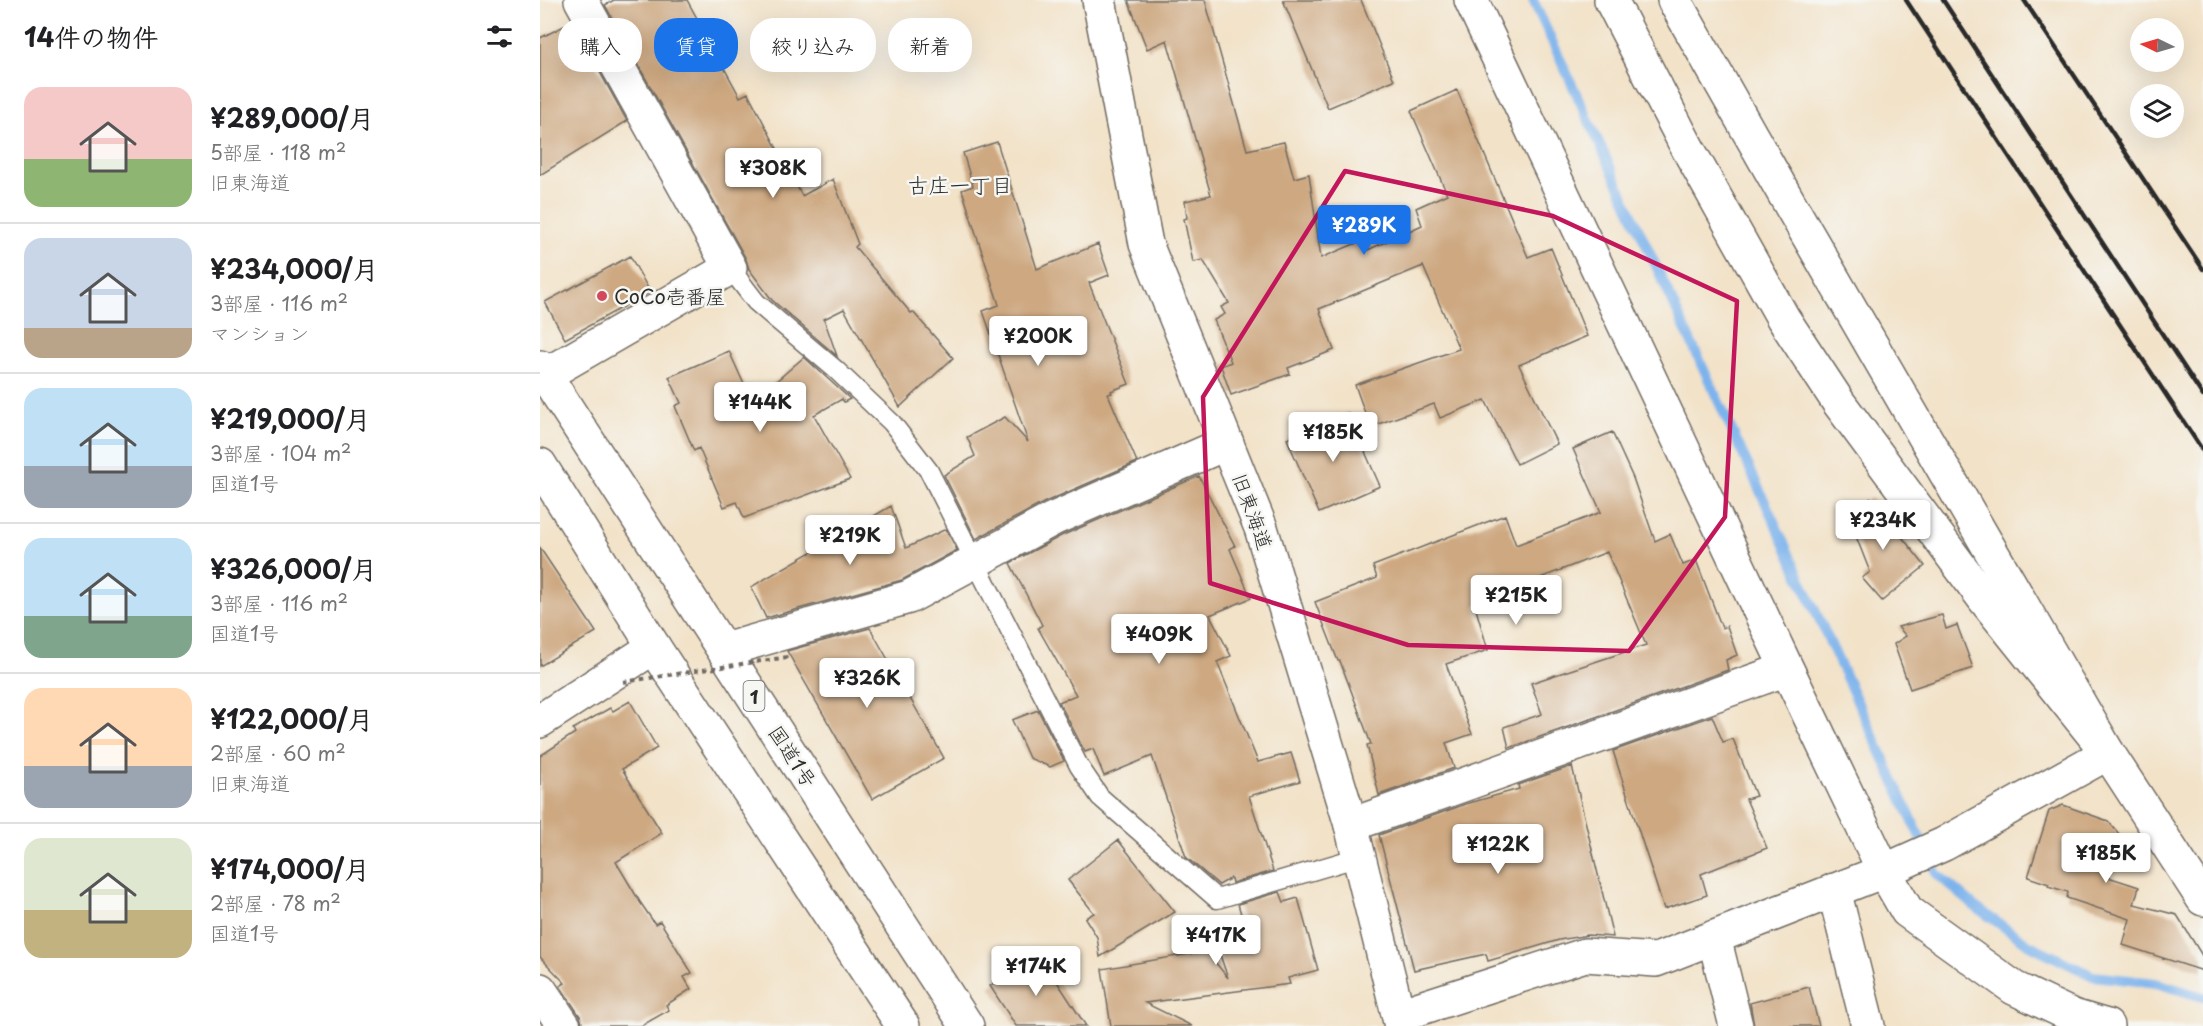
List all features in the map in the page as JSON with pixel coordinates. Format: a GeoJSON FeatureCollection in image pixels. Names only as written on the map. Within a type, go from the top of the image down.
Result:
{"type":"FeatureCollection","features":[{"type":"Feature","properties":{"kind":"main road"},"geometry":{"type":"LineString","coordinates":[[543,371],[730,268],[581,0]]}},
{"type":"Feature","properties":{"kind":"main road","name":"旧東海道"},"geometry":{"type":"LineString","coordinates":[[1099,0],[1146,244],[1261,528],[1351,825],[1400,1021]]}},
{"type":"Feature","properties":{"kind":"main road"},"geometry":{"type":"LineString","coordinates":[[1471,0],[1787,669],[1884,871],[1907,911],[2014,988],[2073,1016],[2107,1026]]}},
{"type":"Feature","properties":{"kind":"main road"},"geometry":{"type":"LineString","coordinates":[[1611,0],[1687,147],[1783,318],[1839,403],[1985,600],[2108,753]]}},
{"type":"Feature","properties":{"kind":"main road"},"geometry":{"type":"LineString","coordinates":[[1674,0],[2108,753],[2203,899]]}},
{"type":"Feature","properties":{"kind":"main road","name":"国道1号"},"geometry":{"type":"LineString","coordinates":[[543,371],[967,1026]]}},
{"type":"Feature","properties":{"kind":"main road"},"geometry":{"type":"LineString","coordinates":[[724,650],[909,597],[1053,519],[1227,443]]}},
{"type":"Feature","properties":{"kind":"main road"},"geometry":{"type":"LineString","coordinates":[[540,465],[654,647],[903,1026]]}},
{"type":"Feature","properties":{"kind":"main road"},"geometry":{"type":"LineString","coordinates":[[540,721],[654,647]]}},
{"type":"Feature","properties":{"kind":"main road"},"geometry":{"type":"LineString","coordinates":[[1351,825],[1787,669]]}},
{"type":"Feature","properties":{"kind":"main road"},"geometry":{"type":"LineString","coordinates":[[1400,1021],[1585,955],[1656,960],[1884,871],[1944,844],[2108,753]]}},
{"type":"Feature","properties":{"kind":"main road"},"geometry":{"type":"LineString","coordinates":[[1834,890],[1868,1026]]}},
{"type":"Feature","properties":{"kind":"main road"},"geometry":{"type":"LineString","coordinates":[[1714,937],[1736,1026]]}},
{"type":"Feature","properties":{"kind":"main road"},"geometry":{"type":"LineString","coordinates":[[540,990],[564,1026]]}},
{"type":"Feature","properties":{"kind":"lane"},"geometry":{"type":"LineString","coordinates":[[730,268],[756,302],[836,369],[892,423],[929,471],[1079,766],[1100,796],[1217,899],[1359,857]]}},
{"type":"Feature","properties":{"kind":"path"},"geometry":{"type":"LineString","coordinates":[[623,682],[788,657]]}},
{"type":"Feature","properties":{"kind":"highlighted area"},"geometry":{"type":"Polygon","coordinates":[[[1345,171],[1553,216],[1737,301],[1725,517],[1629,651],[1408,645],[1210,583],[1203,397],[1345,171]]]}},
{"type":"Feature","properties":{"kind":"building"},"geometry":{"type":"Polygon","coordinates":[[[614,0],[687,0],[697,18],[654,18],[654,72],[726,72],[740,97],[748,93],[802,196],[833,179],[858,244],[855,247],[953,358],[900,407],[844,309],[824,319],[837,356],[772,300],[749,269],[746,259],[642,72],[642,18],[612,18],[605,5],[614,0]]]}},
{"type":"Feature","properties":{"kind":"building"},"geometry":{"type":"Polygon","coordinates":[[[1128,0],[1205,0],[1247,150],[1284,142],[1294,178],[1309,174],[1321,258],[1364,240],[1368,250],[1422,225],[1416,208],[1447,194],[1411,111],[1457,90],[1528,257],[1551,248],[1587,336],[1519,365],[1557,444],[1517,464],[1485,400],[1440,418],[1434,404],[1370,427],[1355,385],[1459,349],[1423,266],[1319,309],[1334,350],[1288,368],[1290,374],[1231,395],[1221,366],[1231,362],[1214,320],[1225,314],[1221,307],[1229,303],[1203,260],[1193,262],[1184,219],[1187,218],[1185,201],[1211,195],[1167,40],[1147,49],[1128,0]]]}},
{"type":"Feature","properties":{"kind":"building"},"geometry":{"type":"Polygon","coordinates":[[[1283,0],[1361,0],[1394,80],[1328,108],[1283,0]]]}},
{"type":"Feature","properties":{"kind":"building"},"geometry":{"type":"Polygon","coordinates":[[[558,29],[558,72],[600,72],[627,121],[540,175],[540,38],[558,29]]]}},
{"type":"Feature","properties":{"kind":"building"},"geometry":{"type":"Polygon","coordinates":[[[997,142],[1037,269],[1098,244],[1109,275],[1089,283],[1129,384],[1108,394],[1137,462],[1045,502],[976,539],[944,475],[975,456],[967,437],[1005,417],[1028,442],[983,311],[999,305],[962,190],[973,186],[963,153],[997,142]]]}},
{"type":"Feature","properties":{"kind":"building"},"geometry":{"type":"Polygon","coordinates":[[[630,256],[650,292],[565,339],[545,302],[630,256]]]}},
{"type":"Feature","properties":{"kind":"building"},"geometry":{"type":"Polygon","coordinates":[[[729,351],[752,402],[804,357],[850,399],[844,402],[842,399],[814,415],[850,479],[744,518],[737,502],[724,507],[699,448],[694,451],[675,406],[681,403],[669,377],[729,351]]]}},
{"type":"Feature","properties":{"kind":"building"},"geometry":{"type":"Polygon","coordinates":[[[1348,413],[1380,486],[1319,513],[1287,439],[1348,413]]]}},
{"type":"Feature","properties":{"kind":"building"},"geometry":{"type":"Polygon","coordinates":[[[1612,432],[1633,478],[1655,541],[1670,534],[1683,565],[1696,560],[1722,628],[1727,626],[1737,655],[1726,660],[1728,670],[1509,748],[1504,727],[1542,714],[1531,683],[1646,645],[1607,552],[1475,606],[1488,650],[1446,664],[1472,734],[1446,743],[1454,768],[1379,795],[1367,745],[1371,744],[1315,602],[1377,578],[1373,566],[1505,515],[1516,545],[1601,512],[1573,449],[1612,432]]]}},
{"type":"Feature","properties":{"kind":"building"},"geometry":{"type":"Polygon","coordinates":[[[1199,476],[1235,546],[1230,549],[1251,598],[1210,615],[1231,656],[1217,662],[1258,762],[1291,753],[1300,781],[1249,796],[1273,871],[1232,883],[1231,878],[1219,885],[1186,857],[1152,756],[1104,776],[1093,749],[1085,752],[1059,702],[1076,695],[1038,628],[1042,625],[1010,563],[1061,536],[1199,476]]]}},
{"type":"Feature","properties":{"kind":"building"},"geometry":{"type":"Polygon","coordinates":[[[1871,498],[1925,566],[1882,601],[1862,578],[1870,572],[1848,516],[1871,498]]]}},
{"type":"Feature","properties":{"kind":"building"},"geometry":{"type":"Polygon","coordinates":[[[891,506],[906,548],[946,529],[957,550],[902,580],[766,618],[751,587],[891,506]]]}},
{"type":"Feature","properties":{"kind":"building"},"geometry":{"type":"Polygon","coordinates":[[[540,548],[596,632],[540,666],[540,548]]]}},
{"type":"Feature","properties":{"kind":"building"},"geometry":{"type":"Polygon","coordinates":[[[1942,615],[1946,629],[1957,625],[1973,668],[1910,689],[1894,644],[1906,636],[1898,627],[1942,615]]]}},
{"type":"Feature","properties":{"kind":"building"},"geometry":{"type":"Polygon","coordinates":[[[870,628],[944,758],[872,799],[787,651],[870,628]]]}},
{"type":"Feature","properties":{"kind":"building"},"geometry":{"type":"Polygon","coordinates":[[[630,701],[657,748],[622,769],[662,833],[616,862],[655,924],[660,921],[692,973],[684,977],[691,989],[666,1005],[669,1010],[641,1026],[583,1026],[580,1016],[560,986],[565,983],[540,957],[540,756],[575,733],[573,729],[610,708],[613,711],[630,701]]]}},
{"type":"Feature","properties":{"kind":"building"},"geometry":{"type":"Polygon","coordinates":[[[1038,710],[1064,761],[1050,767],[1029,758],[1012,720],[1038,710]]]}},
{"type":"Feature","properties":{"kind":"building"},"geometry":{"type":"Polygon","coordinates":[[[1712,716],[1723,742],[1733,739],[1756,796],[1746,799],[1767,848],[1701,874],[1707,895],[1664,909],[1613,751],[1712,716]]]}},
{"type":"Feature","properties":{"kind":"building"},"geometry":{"type":"Polygon","coordinates":[[[1572,766],[1613,937],[1588,935],[1559,940],[1488,961],[1486,954],[1414,970],[1379,835],[1466,804],[1519,789],[1518,785],[1572,766]]]}},
{"type":"Feature","properties":{"kind":"building"},"geometry":{"type":"Polygon","coordinates":[[[2063,805],[2108,821],[2119,834],[2105,876],[2139,887],[2134,904],[2177,915],[2203,957],[2203,971],[2123,945],[2130,919],[2067,898],[2068,892],[2028,877],[2049,811],[2063,805]]]}},
{"type":"Feature","properties":{"kind":"building"},"geometry":{"type":"Polygon","coordinates":[[[1118,840],[1175,912],[1100,957],[1097,937],[1085,918],[1094,913],[1068,880],[1118,840]]]}},
{"type":"Feature","properties":{"kind":"building"},"geometry":{"type":"Polygon","coordinates":[[[1280,892],[1284,902],[1298,898],[1318,970],[1288,978],[1290,984],[1145,1003],[1192,1026],[1111,1026],[1102,969],[1206,951],[1228,978],[1218,949],[1250,944],[1238,904],[1280,892]]]}},
{"type":"Feature","properties":{"kind":"building"},"geometry":{"type":"Polygon","coordinates":[[[1039,953],[1086,1026],[1016,1026],[990,986],[1039,953]]]}},
{"type":"Feature","properties":{"kind":"building"},"geometry":{"type":"Polygon","coordinates":[[[1809,987],[1819,1026],[1754,1026],[1750,1003],[1809,987]]]}},
{"type":"Feature","properties":{"kind":"waterway"},"geometry":{"type":"LineString","coordinates":[[1533,0],[1937,874],[1974,906],[2028,944],[2093,976],[2156,983],[2203,997]]}},
{"type":"Feature","properties":{"kind":"railway"},"geometry":{"type":"LineString","coordinates":[[1906,0],[2203,451]]}},
{"type":"Feature","properties":{"kind":"railway"},"geometry":{"type":"LineString","coordinates":[[1943,0],[2203,396]]}},
{"type":"Feature","properties":{"kind":"railway"},"geometry":{"type":"LineString","coordinates":[[2024,0],[2203,269]]}},
{"type":"Feature","properties":{"kind":"place","name":"CoCo壱番屋"},"geometry":{"type":"Point","coordinates":[602,296]}},
{"type":"Feature","properties":{"kind":"district","name":"古庄一丁目"},"geometry":{"type":"Point","coordinates":[960,184]}}]}
